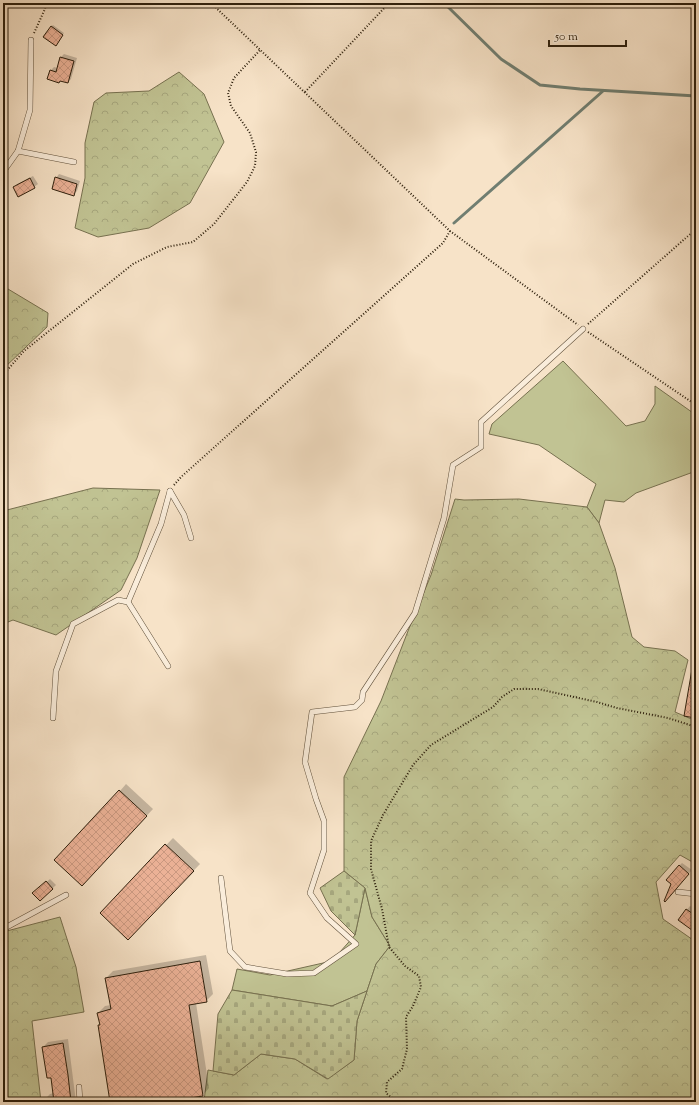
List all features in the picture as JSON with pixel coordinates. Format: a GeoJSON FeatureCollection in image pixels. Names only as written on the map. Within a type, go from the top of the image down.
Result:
{"type":"FeatureCollection","features":[{"type":"Feature","properties":{"kind":"lane"},"geometry":{"type":"LineString","coordinates":[[3,172],[18,151],[30,110],[31,40]]}},
{"type":"Feature","properties":{"kind":"lane"},"geometry":{"type":"LineString","coordinates":[[18,151],[74,162]]}},
{"type":"Feature","properties":{"kind":"lane"},"geometry":{"type":"LineString","coordinates":[[221,878],[230,951],[245,967],[287,974],[314,973],[356,944],[327,918],[310,893],[324,850],[324,821],[305,762],[312,712],[355,707],[362,700],[363,692],[415,613],[444,518],[453,464],[481,447],[481,422],[583,329]]}},
{"type":"Feature","properties":{"kind":"lane"},"geometry":{"type":"LineString","coordinates":[[170,491],[184,515],[191,538]]}},
{"type":"Feature","properties":{"kind":"lane"},"geometry":{"type":"LineString","coordinates":[[128,602],[162,524],[170,491]]}},
{"type":"Feature","properties":{"kind":"lane"},"geometry":{"type":"LineString","coordinates":[[53,718],[56,671],[73,624],[118,600],[128,602],[168,666]]}},
{"type":"Feature","properties":{"kind":"lane"},"geometry":{"type":"LineString","coordinates":[[678,892],[696,894]]}},
{"type":"Feature","properties":{"kind":"lane"},"geometry":{"type":"LineString","coordinates":[[3,929],[66,895]]}},
{"type":"Feature","properties":{"kind":"lane"},"geometry":{"type":"LineString","coordinates":[[79,1087],[80,1102]]}},
{"type":"Feature","properties":{"kind":"path"},"geometry":{"type":"LineString","coordinates":[[31,40],[45,9],[46,3]]}},
{"type":"Feature","properties":{"kind":"path"},"geometry":{"type":"LineString","coordinates":[[211,3],[261,49],[450,231],[583,329],[696,405]]}},
{"type":"Feature","properties":{"kind":"path"},"geometry":{"type":"LineString","coordinates":[[305,92],[389,3]]}},
{"type":"Feature","properties":{"kind":"path"},"geometry":{"type":"LineString","coordinates":[[3,375],[24,351],[133,264],[167,247],[193,242],[214,224],[247,182],[254,166],[256,152],[250,133],[231,106],[228,93],[234,78],[261,49]]}},
{"type":"Feature","properties":{"kind":"path"},"geometry":{"type":"LineString","coordinates":[[583,329],[696,228]]}},
{"type":"Feature","properties":{"kind":"path"},"geometry":{"type":"LineString","coordinates":[[170,491],[181,477],[443,243],[450,231]]}},
{"type":"Feature","properties":{"kind":"path"},"geometry":{"type":"LineString","coordinates":[[396,1102],[386,1093],[387,1082],[402,1069],[407,1050],[406,1016],[413,1006],[421,988],[418,976],[405,966],[389,947],[380,902],[371,869],[371,841],[383,815],[413,765],[431,745],[493,707],[502,697],[514,688],[538,689],[668,718],[696,727]]}},
{"type":"Feature","properties":{"kind":"green space"},"geometry":{"type":"Polygon","coordinates":[[[179,72],[204,94],[224,142],[190,203],[149,228],[98,237],[75,228],[85,178],[85,143],[94,102],[106,93],[149,91],[179,72]]]}},
{"type":"Feature","properties":{"kind":"green space"},"geometry":{"type":"Polygon","coordinates":[[[3,286],[48,313],[47,327],[3,369],[3,286]]]}},
{"type":"Feature","properties":{"kind":"green space"},"geometry":{"type":"Polygon","coordinates":[[[563,361],[626,426],[645,421],[655,404],[655,386],[696,415],[696,471],[636,493],[624,502],[605,500],[599,523],[587,507],[596,484],[539,445],[489,434],[492,424],[563,361]]]}},
{"type":"Feature","properties":{"kind":"green space"},"geometry":{"type":"Polygon","coordinates":[[[93,488],[160,490],[137,558],[121,590],[56,635],[13,620],[3,624],[3,511],[93,488]]]}},
{"type":"Feature","properties":{"kind":"green space"},"geometry":{"type":"Polygon","coordinates":[[[455,499],[519,499],[587,507],[599,523],[615,568],[632,637],[644,647],[675,651],[688,660],[675,712],[696,721],[696,864],[680,855],[656,882],[663,919],[696,942],[696,1102],[199,1102],[204,1101],[208,1070],[234,1075],[261,1054],[295,1059],[327,1079],[354,1060],[357,1021],[376,964],[390,946],[372,917],[365,888],[344,871],[344,777],[381,701],[431,575],[455,499]]]}},
{"type":"Feature","properties":{"kind":"green space"},"geometry":{"type":"Polygon","coordinates":[[[344,871],[365,888],[355,935],[331,911],[320,888],[344,871]]]}},
{"type":"Feature","properties":{"kind":"green space"},"geometry":{"type":"Polygon","coordinates":[[[365,888],[372,917],[390,946],[376,964],[367,991],[332,1006],[232,990],[237,969],[270,975],[332,961],[355,935],[365,888]]]}},
{"type":"Feature","properties":{"kind":"green space"},"geometry":{"type":"Polygon","coordinates":[[[60,917],[76,967],[84,1012],[32,1021],[41,1102],[3,1102],[3,932],[60,917]]]}},
{"type":"Feature","properties":{"kind":"green space"},"geometry":{"type":"Polygon","coordinates":[[[232,990],[332,1006],[367,991],[357,1021],[354,1060],[328,1079],[295,1059],[261,1054],[234,1075],[213,1071],[218,1014],[232,990]]]}},
{"type":"Feature","properties":{"kind":"building"},"geometry":{"type":"Polygon","coordinates":[[[51,26],[63,35],[56,46],[43,37],[51,26]]]}},
{"type":"Feature","properties":{"kind":"building"},"geometry":{"type":"Polygon","coordinates":[[[60,57],[74,61],[68,83],[60,81],[59,83],[47,79],[50,70],[56,72],[60,57]]]}},
{"type":"Feature","properties":{"kind":"building"},"geometry":{"type":"Polygon","coordinates":[[[55,177],[77,184],[74,196],[52,189],[55,177]]]}},
{"type":"Feature","properties":{"kind":"building"},"geometry":{"type":"Polygon","coordinates":[[[30,178],[35,188],[18,197],[13,187],[30,178]]]}},
{"type":"Feature","properties":{"kind":"building"},"geometry":{"type":"Polygon","coordinates":[[[692,669],[696,670],[695,718],[684,716],[692,669]]]}},
{"type":"Feature","properties":{"kind":"building"},"geometry":{"type":"Polygon","coordinates":[[[119,790],[147,816],[82,886],[54,860],[119,790]]]}},
{"type":"Feature","properties":{"kind":"building"},"geometry":{"type":"Polygon","coordinates":[[[165,844],[194,871],[128,940],[100,913],[165,844]]]}},
{"type":"Feature","properties":{"kind":"building"},"geometry":{"type":"Polygon","coordinates":[[[679,865],[689,874],[665,902],[664,901],[671,884],[666,880],[679,865]]]}},
{"type":"Feature","properties":{"kind":"building"},"geometry":{"type":"Polygon","coordinates":[[[46,881],[53,889],[40,901],[32,893],[46,881]]]}},
{"type":"Feature","properties":{"kind":"building"},"geometry":{"type":"Polygon","coordinates":[[[686,909],[696,916],[696,933],[678,920],[686,909]]]}},
{"type":"Feature","properties":{"kind":"building"},"geometry":{"type":"Polygon","coordinates":[[[200,961],[207,1002],[189,1005],[203,1096],[164,1102],[110,1102],[98,1025],[100,1025],[97,1013],[111,1009],[105,978],[200,961]]]}},
{"type":"Feature","properties":{"kind":"building"},"geometry":{"type":"Polygon","coordinates":[[[63,1043],[71,1102],[54,1102],[51,1078],[47,1078],[42,1047],[63,1043]]]}},
{"type":"Feature","properties":{"kind":"waterway"},"geometry":{"type":"LineString","coordinates":[[444,3],[501,59],[540,85],[696,96]]}},
{"type":"Feature","properties":{"kind":"waterway"},"geometry":{"type":"LineString","coordinates":[[454,223],[603,91]]}}]}
